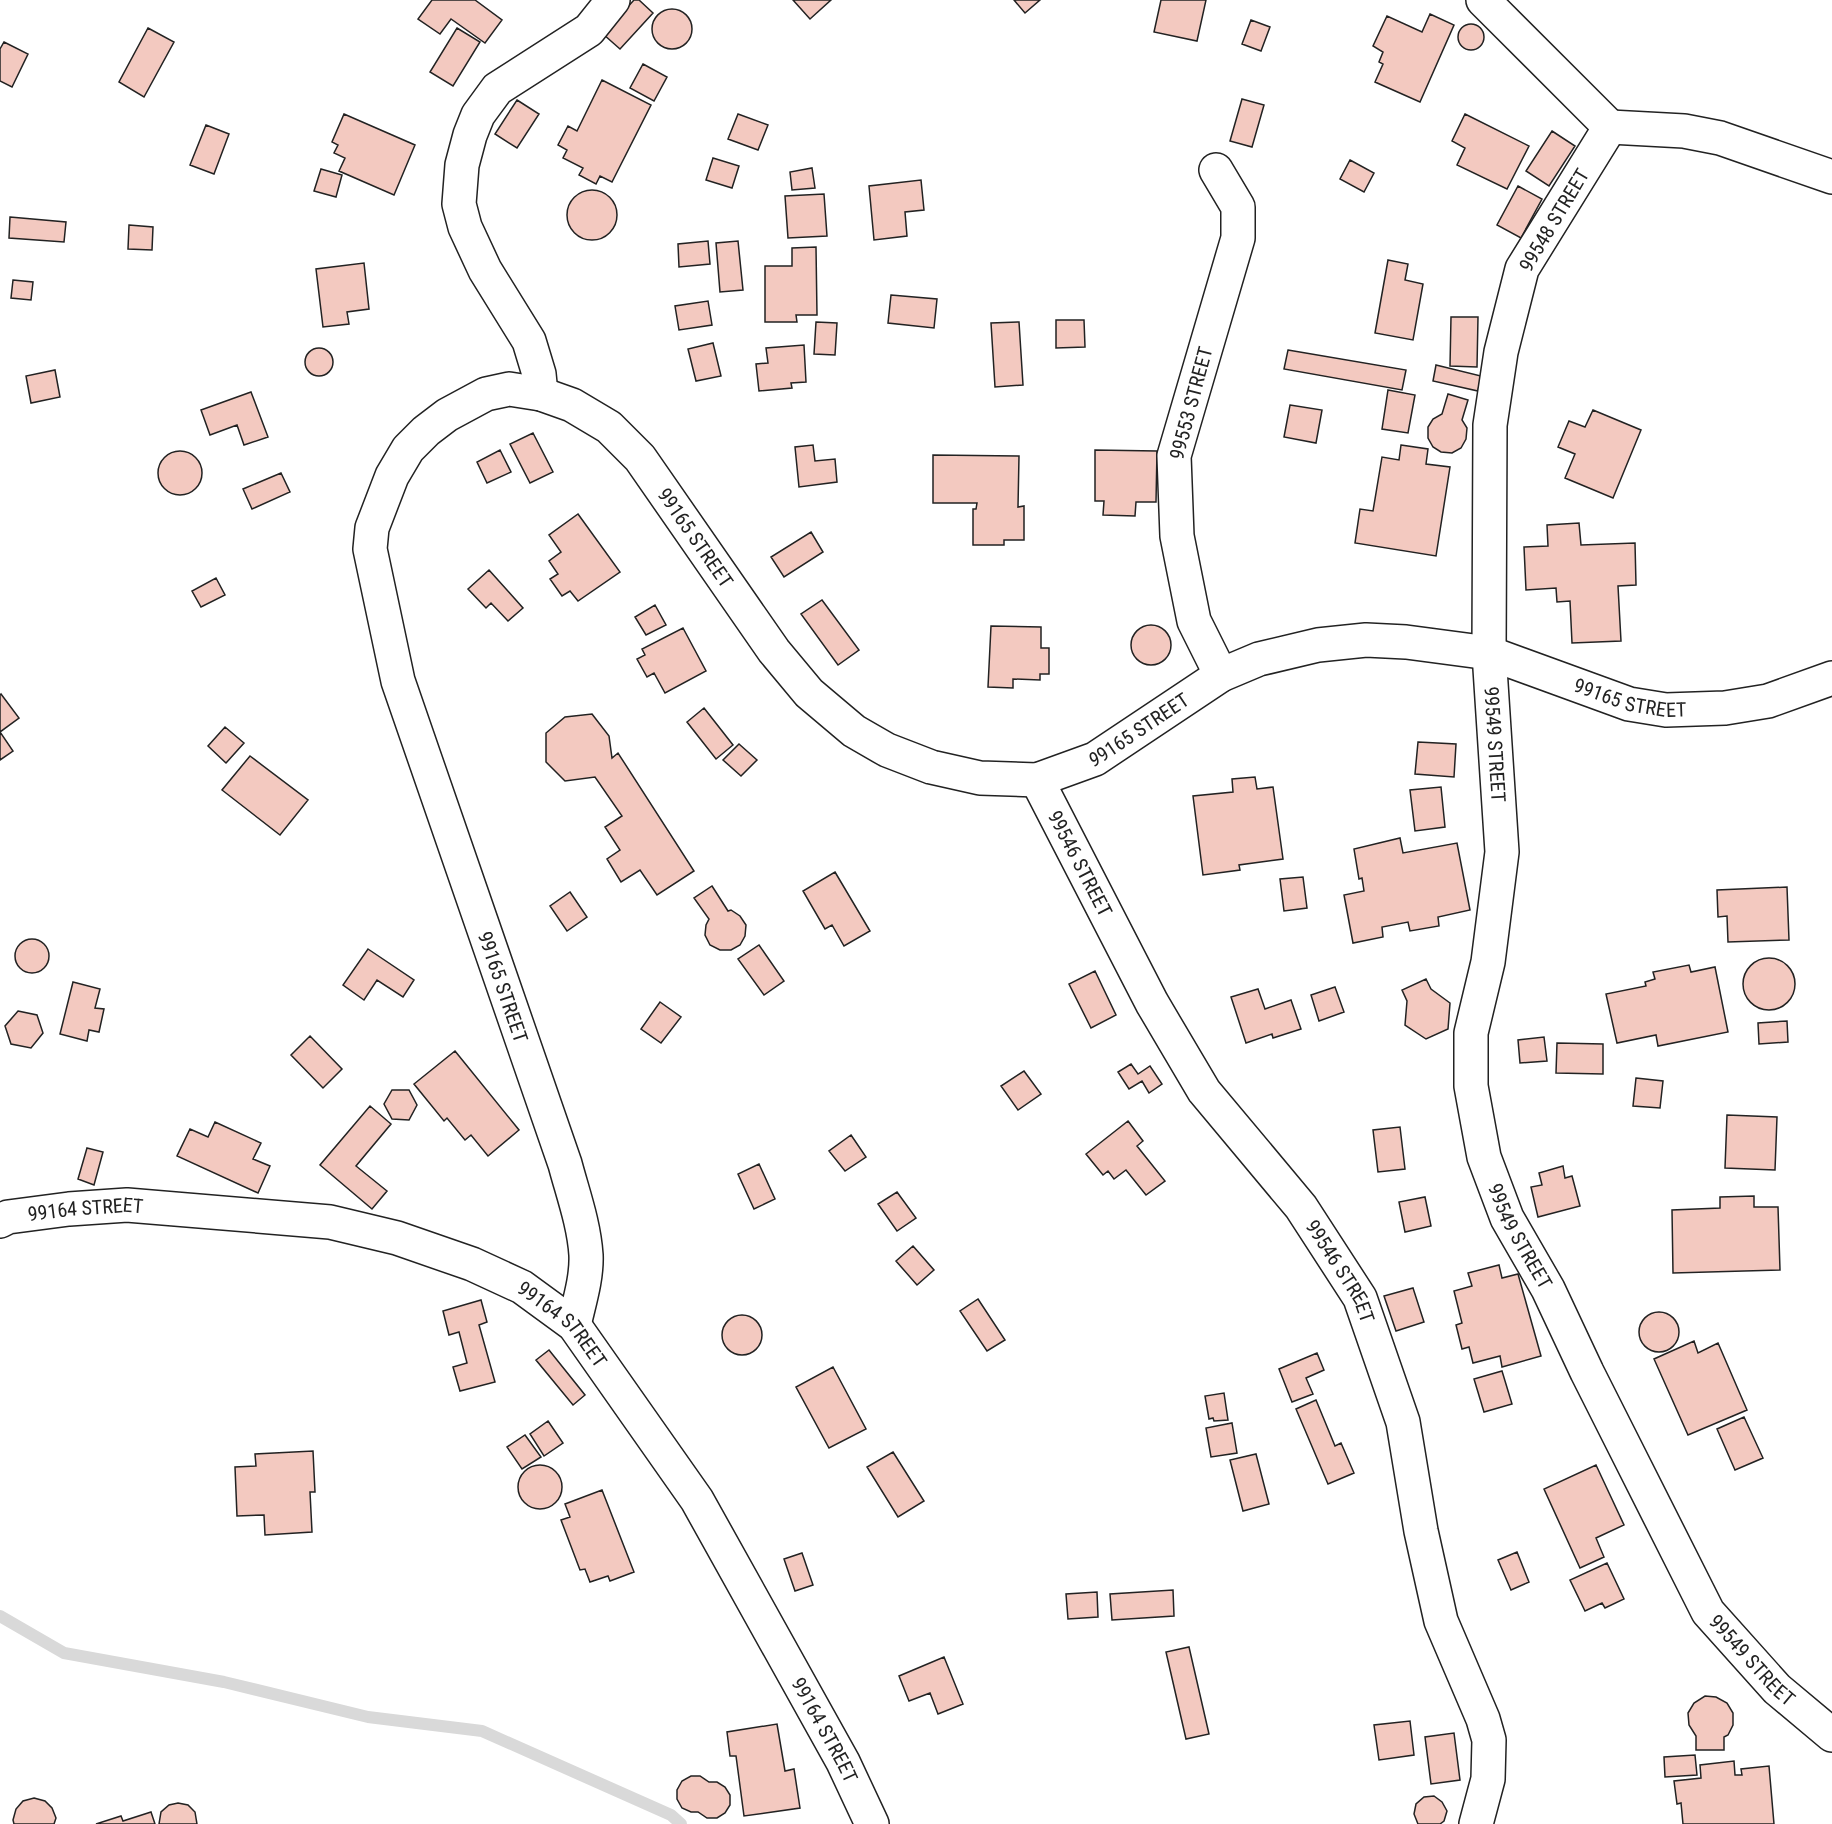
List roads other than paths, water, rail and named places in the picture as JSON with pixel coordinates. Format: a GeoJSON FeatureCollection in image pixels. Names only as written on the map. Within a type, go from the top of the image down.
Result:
{"type":"FeatureCollection","features":[{"type":"Feature","properties":{"kind":"street"},"geometry":{"type":"LineString","coordinates":[[541,394],[539,374],[529,341],[484,270],[465,227],[459,204],[462,165],[478,115],[497,89],[590,30],[613,0]]}},
{"type":"Feature","properties":{"kind":"street"},"geometry":{"type":"LineString","coordinates":[[1483,0],[1610,127],[1684,131],[1720,138],[1832,177]]}},
{"type":"Feature","properties":{"kind":"street","name":"99548 STREET"},"geometry":{"type":"LineString","coordinates":[[1489,653],[1490,425],[1501,352],[1522,269],[1610,127]]}},
{"type":"Feature","properties":{"kind":"street","name":"99553 STREET"},"geometry":{"type":"LineString","coordinates":[[1216,170],[1238,207],[1238,238],[1174,456],[1177,536],[1194,621],[1221,675]]}},
{"type":"Feature","properties":{"kind":"street","name":"99165 STREET"},"geometry":{"type":"LineString","coordinates":[[574,1325],[586,1257],[582,1227],[561,1153],[398,681],[370,549],[372,528],[392,477],[408,449],[447,415],[486,394],[509,389],[541,394],[572,405],[609,427],[640,458],[774,651],[809,693],[854,732],[887,750],[931,767],[980,778],[1037,780],[1095,759],[1221,675],[1259,659],[1318,645],[1366,640],[1406,642],[1489,653],[1629,704],[1666,710],[1725,708],[1768,701],[1832,678]]}},
{"type":"Feature","properties":{"kind":"street","name":"99549 STREET"},"geometry":{"type":"LineString","coordinates":[[1489,653],[1502,852],[1488,962],[1471,1033],[1471,1086],[1484,1157],[1507,1218],[1548,1289],[1587,1372],[1708,1612],[1777,1689],[1832,1734]]}},
{"type":"Feature","properties":{"kind":"street","name":"99546 STREET"},"geometry":{"type":"LineString","coordinates":[[1037,780],[1152,1003],[1204,1091],[1301,1207],[1360,1298],[1403,1422],[1421,1531],[1441,1622],[1483,1719],[1489,1740],[1488,1779],[1476,1824]]}},
{"type":"Feature","properties":{"kind":"street","name":"99164 STREET"},"geometry":{"type":"LineString","coordinates":[[3,1218],[69,1209],[127,1205],[330,1222],[397,1238],[472,1264],[522,1287],[574,1325],[697,1500],[843,1762],[872,1824]]}},
{"type":"Feature","properties":{"kind":"waterway"},"geometry":{"type":"LineString","coordinates":[[0,1616],[64,1653],[224,1682],[368,1717],[482,1731],[671,1815],[681,1824]]}}]}
